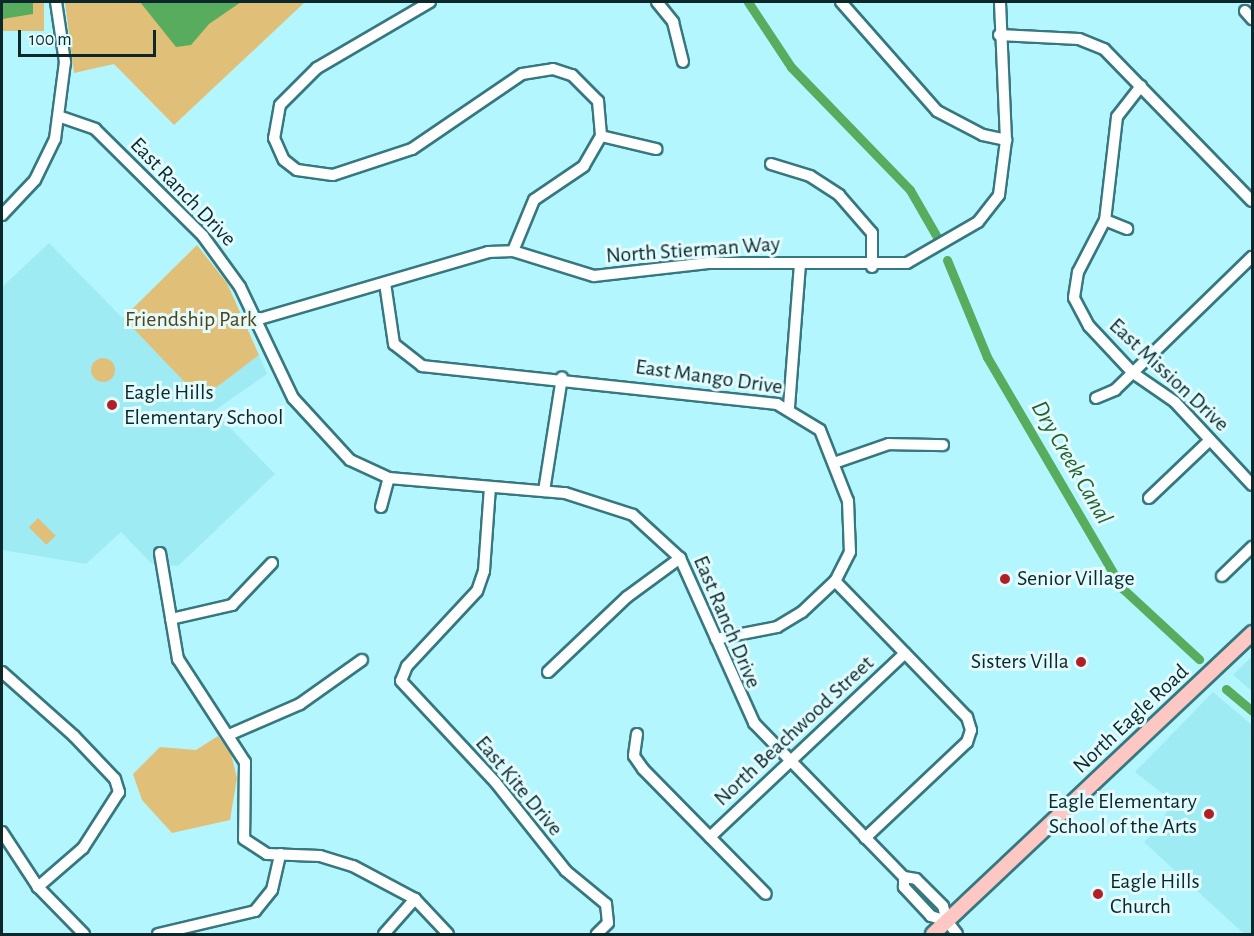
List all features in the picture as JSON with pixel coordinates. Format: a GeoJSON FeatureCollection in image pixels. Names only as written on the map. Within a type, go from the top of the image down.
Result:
{"type":"FeatureCollection","features":[{"type":"Feature","properties":{"kind":"main road","name":"North Eagle Road"},"geometry":{"type":"LineString","coordinates":[[933,934],[1252,633]]}},
{"type":"Feature","properties":{"kind":"street"},"geometry":{"type":"LineString","coordinates":[[2,215],[41,170],[61,117],[65,62],[56,2]]}},
{"type":"Feature","properties":{"kind":"street"},"geometry":{"type":"LineString","coordinates":[[430,2],[344,48],[288,97],[274,117],[274,138],[284,160],[314,176],[370,166],[443,131],[511,79],[535,69],[572,75],[588,88],[598,101],[601,136],[584,165],[534,200],[513,251]]}},
{"type":"Feature","properties":{"kind":"street"},"geometry":{"type":"LineString","coordinates":[[657,2],[673,22],[683,62]]}},
{"type":"Feature","properties":{"kind":"street"},"geometry":{"type":"LineString","coordinates":[[841,2],[937,111],[983,135],[1006,140]]}},
{"type":"Feature","properties":{"kind":"street","name":"North Stierman Way"},"geometry":{"type":"LineString","coordinates":[[256,320],[488,252],[513,251],[594,276],[708,264],[800,262],[872,267],[907,263],[978,222],[999,195],[1006,140],[999,35],[1000,2]]}},
{"type":"Feature","properties":{"kind":"street"},"geometry":{"type":"LineString","coordinates":[[999,35],[1092,43],[1141,86],[1252,201]]}},
{"type":"Feature","properties":{"kind":"street","name":"East Mission Drive"},"geometry":{"type":"LineString","coordinates":[[1141,86],[1117,117],[1105,220],[1078,272],[1074,298],[1089,326],[1133,373],[1175,402],[1252,485]]}},
{"type":"Feature","properties":{"kind":"street","name":"East Ranch Drive"},"geometry":{"type":"LineString","coordinates":[[61,117],[94,129],[203,236],[224,261],[256,320],[283,381],[305,413],[350,460],[389,478],[544,491],[604,501],[633,515],[680,558],[716,639],[738,699],[790,761],[903,877],[904,887],[924,909],[947,921]]}},
{"type":"Feature","properties":{"kind":"street"},"geometry":{"type":"LineString","coordinates":[[601,136],[656,149]]}},
{"type":"Feature","properties":{"kind":"street"},"geometry":{"type":"LineString","coordinates":[[771,164],[810,176],[839,195],[872,233],[872,267]]}},
{"type":"Feature","properties":{"kind":"street"},"geometry":{"type":"LineString","coordinates":[[1105,220],[1127,229]]}},
{"type":"Feature","properties":{"kind":"street"},"geometry":{"type":"LineString","coordinates":[[1096,398],[1133,373],[1252,257]]}},
{"type":"Feature","properties":{"kind":"street"},"geometry":{"type":"LineString","coordinates":[[789,406],[800,262]]}},
{"type":"Feature","properties":{"kind":"street","name":"East Mango Drive"},"geometry":{"type":"LineString","coordinates":[[385,283],[394,344],[412,363],[562,377],[789,406],[820,430],[834,463],[852,519],[850,552],[835,581],[802,612],[777,627],[716,639]]}},
{"type":"Feature","properties":{"kind":"street"},"geometry":{"type":"LineString","coordinates":[[544,491],[562,377]]}},
{"type":"Feature","properties":{"kind":"street"},"geometry":{"type":"LineString","coordinates":[[1149,498],[1210,440]]}},
{"type":"Feature","properties":{"kind":"street"},"geometry":{"type":"LineString","coordinates":[[834,463],[888,444],[943,446]]}},
{"type":"Feature","properties":{"kind":"street"},"geometry":{"type":"LineString","coordinates":[[381,507],[389,478]]}},
{"type":"Feature","properties":{"kind":"street","name":"East Kite Drive"},"geometry":{"type":"LineString","coordinates":[[490,486],[484,571],[477,591],[401,678],[407,692],[496,783],[566,871],[606,904],[609,917],[597,934]]}},
{"type":"Feature","properties":{"kind":"street"},"geometry":{"type":"LineString","coordinates":[[1222,576],[1252,547]]}},
{"type":"Feature","properties":{"kind":"street"},"geometry":{"type":"LineString","coordinates":[[160,553],[171,619],[184,672],[231,734],[245,762],[244,838],[255,850],[353,866],[415,899],[448,934]]}},
{"type":"Feature","properties":{"kind":"street"},"geometry":{"type":"LineString","coordinates":[[548,672],[627,597],[680,558]]}},
{"type":"Feature","properties":{"kind":"street"},"geometry":{"type":"LineString","coordinates":[[171,619],[231,605],[272,563]]}},
{"type":"Feature","properties":{"kind":"street"},"geometry":{"type":"LineString","coordinates":[[835,581],[968,717],[971,730],[967,742],[865,838]]}},
{"type":"Feature","properties":{"kind":"street","name":"North Beachwood Street"},"geometry":{"type":"LineString","coordinates":[[710,837],[905,652]]}},
{"type":"Feature","properties":{"kind":"street"},"geometry":{"type":"LineString","coordinates":[[231,734],[300,704],[362,660]]}},
{"type":"Feature","properties":{"kind":"street"},"geometry":{"type":"LineString","coordinates":[[2,672],[74,736],[115,779],[119,792],[82,848],[38,887]]}},
{"type":"Feature","properties":{"kind":"street"},"geometry":{"type":"LineString","coordinates":[[637,734],[634,756],[766,894]]}},
{"type":"Feature","properties":{"kind":"street"},"geometry":{"type":"LineString","coordinates":[[2,832],[38,887],[84,934]]}},
{"type":"Feature","properties":{"kind":"street"},"geometry":{"type":"LineString","coordinates":[[158,934],[255,911],[272,890],[280,854]]}},
{"type":"Feature","properties":{"kind":"street"},"geometry":{"type":"LineString","coordinates":[[384,934],[415,899]]}},
{"type":"Feature","properties":{"kind":"street"},"geometry":{"type":"LineString","coordinates":[[947,921],[957,934]]}},
{"type":"Feature","properties":{"kind":"shaded area"},"geometry":{"type":"Polygon","coordinates":[[[2,2],[33,2],[33,14],[2,19],[2,2]]]}},
{"type":"Feature","properties":{"kind":"shaded area"},"geometry":{"type":"Polygon","coordinates":[[[140,2],[241,2],[209,24],[191,45],[176,47],[140,2]]]}},
{"type":"Feature","properties":{"kind":"shaded area","name":"Eagle Hills Elementary School"},"geometry":{"type":"Polygon","coordinates":[[[49,243],[201,398],[259,355],[267,374],[214,411],[275,474],[178,566],[151,563],[121,532],[86,564],[2,550],[2,287],[49,243]]]}},
{"type":"Feature","properties":{"kind":"shaded area"},"geometry":{"type":"Polygon","coordinates":[[[1252,656],[1252,691],[1233,675],[1252,656]]]}},
{"type":"Feature","properties":{"kind":"shaded area","name":"Eagle Elementary School of the Arts"},"geometry":{"type":"Polygon","coordinates":[[[1213,692],[1252,725],[1252,934],[1244,934],[1144,842],[1159,828],[1172,801],[1135,772],[1213,692]]]}},
{"type":"Feature","properties":{"kind":"green space"},"geometry":{"type":"Polygon","coordinates":[[[2,2],[44,2],[44,31],[2,31],[2,2]]]}},
{"type":"Feature","properties":{"kind":"green space"},"geometry":{"type":"Polygon","coordinates":[[[65,2],[305,2],[174,125],[114,64],[74,73],[65,2]]]}},
{"type":"Feature","properties":{"kind":"green space","name":"Friendship Park"},"geometry":{"type":"Polygon","coordinates":[[[197,245],[227,283],[259,355],[201,399],[123,318],[197,245]]]}},
{"type":"Feature","properties":{"kind":"green space"},"geometry":{"type":"Polygon","coordinates":[[[103,358],[112,361],[115,370],[112,379],[103,382],[94,379],[91,370],[94,361],[103,358]]]}},
{"type":"Feature","properties":{"kind":"green space"},"geometry":{"type":"Polygon","coordinates":[[[38,518],[56,536],[46,545],[29,527],[38,518]]]}},
{"type":"Feature","properties":{"kind":"green space"},"geometry":{"type":"Polygon","coordinates":[[[218,736],[231,754],[237,778],[230,820],[172,833],[142,800],[133,774],[160,747],[196,750],[218,736]]]}},
{"type":"Feature","properties":{"kind":"waterway","name":"Dry Creek Canal"},"geometry":{"type":"LineString","coordinates":[[748,2],[791,67],[910,190],[937,237]]}},
{"type":"Feature","properties":{"kind":"waterway","name":"Dry Creek Canal"},"geometry":{"type":"LineString","coordinates":[[947,260],[987,357],[1122,588],[1199,659]]}},
{"type":"Feature","properties":{"kind":"waterway","name":"Dry Creek Canal"},"geometry":{"type":"LineString","coordinates":[[1226,689],[1252,711]]}},
{"type":"Feature","properties":{"kind":"place","name":"Eagle Hills Elementary School"},"geometry":{"type":"Point","coordinates":[112,405]}},
{"type":"Feature","properties":{"kind":"place","name":"Senior Village"},"geometry":{"type":"Point","coordinates":[1005,579]}},
{"type":"Feature","properties":{"kind":"place","name":"Sisters Villa"},"geometry":{"type":"Point","coordinates":[1081,662]}},
{"type":"Feature","properties":{"kind":"place","name":"Eagle Elementary School of the Arts"},"geometry":{"type":"Point","coordinates":[1209,814]}},
{"type":"Feature","properties":{"kind":"place","name":"Eagle Hills Church"},"geometry":{"type":"Point","coordinates":[1098,894]}}]}
